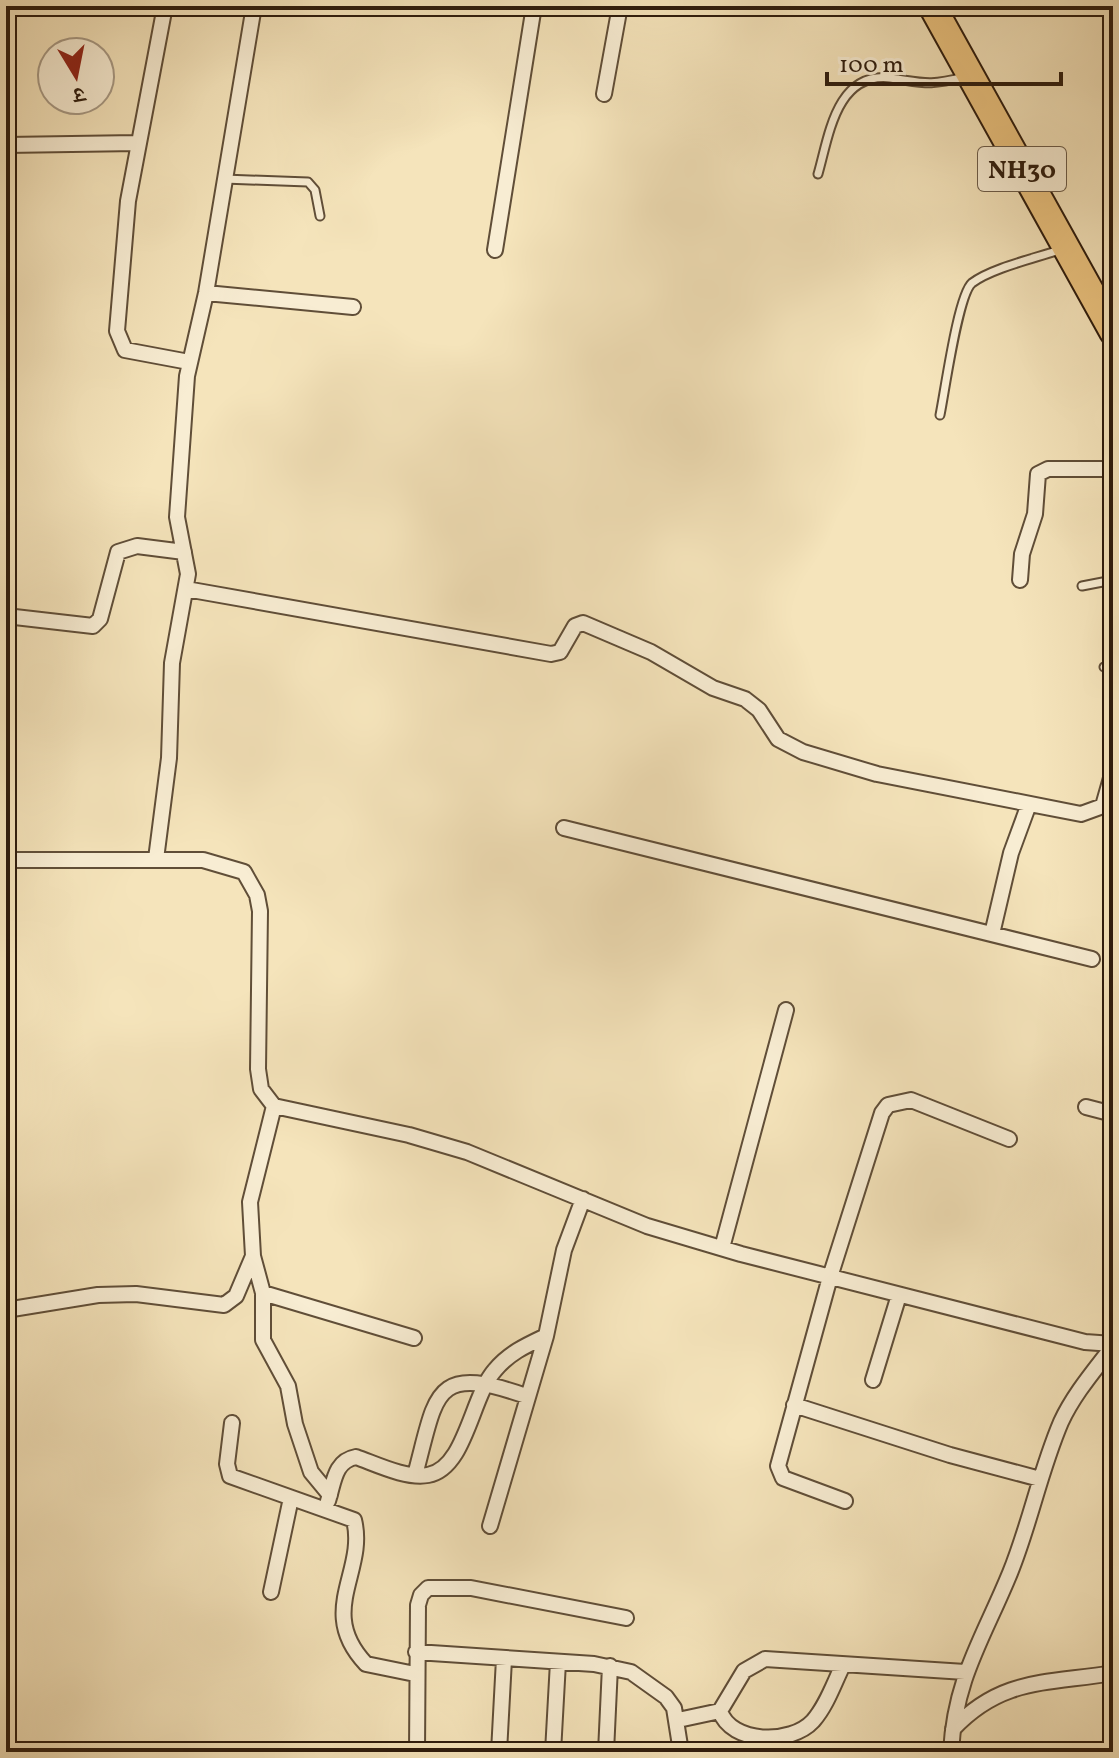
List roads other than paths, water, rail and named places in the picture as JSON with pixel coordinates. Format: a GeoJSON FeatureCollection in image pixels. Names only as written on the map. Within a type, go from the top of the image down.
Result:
{"type":"FeatureCollection","features":[{"type":"Feature","properties":{"kind":"highway","name":"NH30"},"geometry":{"type":"LineString","coordinates":[[932,6],[1113,332]]}},
{"type":"Feature","properties":{"kind":"street"},"geometry":{"type":"LineString","coordinates":[[165,6],[137,143],[119,285],[118,341],[131,352],[189,362]]}},
{"type":"Feature","properties":{"kind":"street"},"geometry":{"type":"LineString","coordinates":[[156,859],[169,758],[172,663],[186,589],[177,503],[189,362],[206,293],[254,6]]}},
{"type":"Feature","properties":{"kind":"street"},"geometry":{"type":"LineString","coordinates":[[495,250],[534,6]]}},
{"type":"Feature","properties":{"kind":"street"},"geometry":{"type":"LineString","coordinates":[[604,94],[620,6]]}},
{"type":"Feature","properties":{"kind":"street"},"geometry":{"type":"LineString","coordinates":[[6,145],[137,143]]}},
{"type":"Feature","properties":{"kind":"street"},"geometry":{"type":"LineString","coordinates":[[206,293],[353,307]]}},
{"type":"Feature","properties":{"kind":"street"},"geometry":{"type":"LineString","coordinates":[[1020,580],[1022,554],[1035,514],[1038,474],[1048,469],[1113,469]]}},
{"type":"Feature","properties":{"kind":"street"},"geometry":{"type":"LineString","coordinates":[[6,616],[93,626],[100,619],[113,560],[118,552],[137,546],[184,552]]}},
{"type":"Feature","properties":{"kind":"street"},"geometry":{"type":"LineString","coordinates":[[186,589],[551,654],[560,652],[575,626],[583,623],[651,652],[713,688],[745,699],[759,710],[778,739],[803,752],[877,774],[1029,804],[1090,813],[1103,806],[1113,771]]}},
{"type":"Feature","properties":{"kind":"street"},"geometry":{"type":"LineString","coordinates":[[992,934],[1011,853],[1029,804]]}},
{"type":"Feature","properties":{"kind":"street"},"geometry":{"type":"LineString","coordinates":[[564,828],[1092,959]]}},
{"type":"Feature","properties":{"kind":"street"},"geometry":{"type":"LineString","coordinates":[[6,860],[203,860],[244,872],[253,883],[260,911],[258,1069],[261,1089],[274,1106],[409,1135],[467,1152],[647,1226],[722,1248],[1085,1342],[1113,1345]]}},
{"type":"Feature","properties":{"kind":"street"},"geometry":{"type":"LineString","coordinates":[[722,1248],[786,1010]]}},
{"type":"Feature","properties":{"kind":"street"},"geometry":{"type":"LineString","coordinates":[[845,1501],[783,1478],[778,1466],[830,1277],[882,1113],[888,1105],[911,1100],[1009,1139]]}},
{"type":"Feature","properties":{"kind":"street"},"geometry":{"type":"LineString","coordinates":[[274,1106],[250,1202],[253,1256],[263,1293],[265,1348],[288,1386],[295,1424],[311,1472],[328,1502]]}},
{"type":"Feature","properties":{"kind":"street"},"geometry":{"type":"LineString","coordinates":[[1086,1107],[1113,1114]]}},
{"type":"Feature","properties":{"kind":"street"},"geometry":{"type":"LineString","coordinates":[[490,1526],[546,1336],[564,1250],[583,1199]]}},
{"type":"Feature","properties":{"kind":"street"},"geometry":{"type":"LineString","coordinates":[[6,1310],[98,1295],[136,1294],[224,1305],[236,1296],[253,1256]]}},
{"type":"Feature","properties":{"kind":"street"},"geometry":{"type":"LineString","coordinates":[[263,1293],[414,1338]]}},
{"type":"Feature","properties":{"kind":"street"},"geometry":{"type":"LineString","coordinates":[[873,1380],[899,1295]]}},
{"type":"Feature","properties":{"kind":"street"},"geometry":{"type":"LineString","coordinates":[[328,1502],[340,1464],[347,1459],[356,1457],[415,1475],[434,1473],[452,1462],[486,1382],[513,1352],[546,1336]]}},
{"type":"Feature","properties":{"kind":"street"},"geometry":{"type":"LineString","coordinates":[[951,1752],[952,1729],[965,1672],[1009,1574],[1062,1421],[1079,1389],[1113,1345]]}},
{"type":"Feature","properties":{"kind":"street"},"geometry":{"type":"LineString","coordinates":[[415,1475],[431,1415],[440,1397],[458,1382],[486,1382],[526,1396]]}},
{"type":"Feature","properties":{"kind":"street"},"geometry":{"type":"LineString","coordinates":[[794,1405],[950,1455],[1040,1479]]}},
{"type":"Feature","properties":{"kind":"street"},"geometry":{"type":"LineString","coordinates":[[232,1423],[227,1464],[230,1476],[291,1498],[328,1502],[349,1515],[356,1526],[343,1607],[345,1633],[366,1664],[415,1674]]}},
{"type":"Feature","properties":{"kind":"street"},"geometry":{"type":"LineString","coordinates":[[271,1592],[291,1498]]}},
{"type":"Feature","properties":{"kind":"street"},"geometry":{"type":"LineString","coordinates":[[417,1752],[416,1652],[421,1595],[428,1588],[439,1586],[523,1596],[626,1618]]}},
{"type":"Feature","properties":{"kind":"street"},"geometry":{"type":"LineString","coordinates":[[416,1652],[610,1666],[631,1672],[666,1697],[678,1720],[681,1752]]}},
{"type":"Feature","properties":{"kind":"street"},"geometry":{"type":"LineString","coordinates":[[499,1752],[504,1659]]}},
{"type":"Feature","properties":{"kind":"street"},"geometry":{"type":"LineString","coordinates":[[678,1720],[720,1711],[744,1671],[765,1659],[965,1672]]}},
{"type":"Feature","properties":{"kind":"street"},"geometry":{"type":"LineString","coordinates":[[553,1752],[558,1662]]}},
{"type":"Feature","properties":{"kind":"street"},"geometry":{"type":"LineString","coordinates":[[720,1711],[730,1729],[742,1734],[757,1737],[797,1730],[810,1723],[823,1706],[843,1665]]}},
{"type":"Feature","properties":{"kind":"street"},"geometry":{"type":"LineString","coordinates":[[606,1752],[610,1666]]}},
{"type":"Feature","properties":{"kind":"street"},"geometry":{"type":"LineString","coordinates":[[952,1729],[992,1695],[1016,1687],[1113,1673]]}},
{"type":"Feature","properties":{"kind":"lane"},"geometry":{"type":"LineString","coordinates":[[818,174],[842,100],[858,85],[877,78],[927,85],[971,75]]}},
{"type":"Feature","properties":{"kind":"lane"},"geometry":{"type":"LineString","coordinates":[[223,179],[308,182],[315,190],[320,216]]}},
{"type":"Feature","properties":{"kind":"lane"},"geometry":{"type":"LineString","coordinates":[[940,415],[961,305],[968,287],[984,277],[1065,248]]}},
{"type":"Feature","properties":{"kind":"lane"},"geometry":{"type":"LineString","coordinates":[[1082,586],[1113,580]]}}]}
